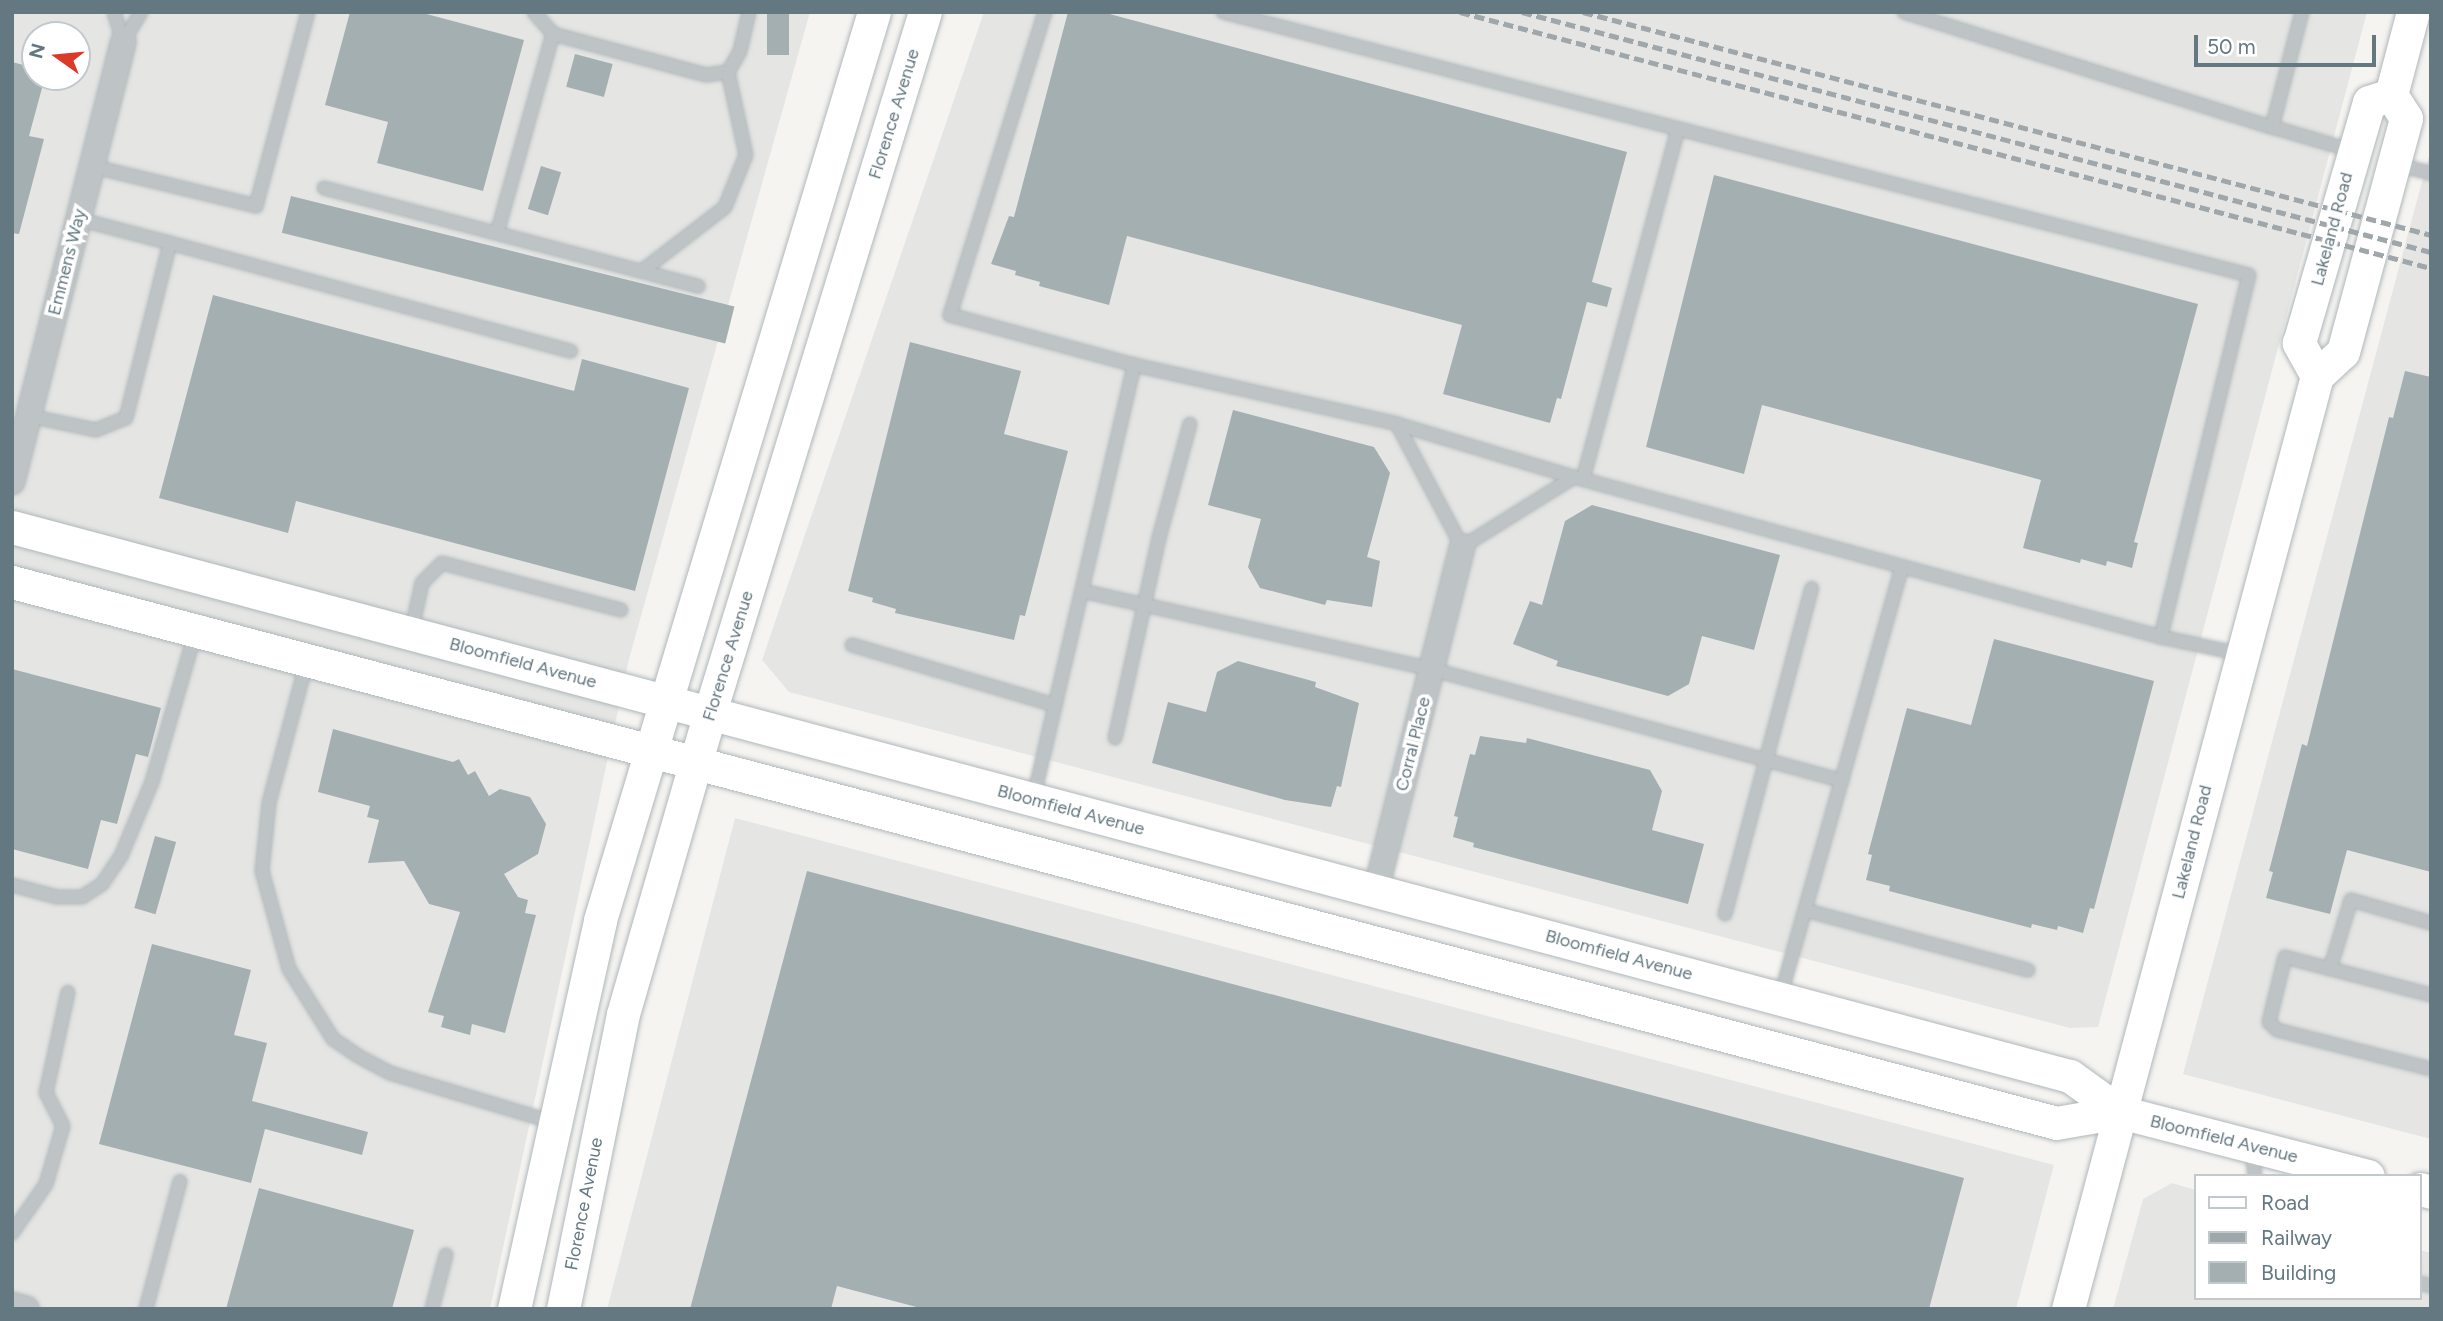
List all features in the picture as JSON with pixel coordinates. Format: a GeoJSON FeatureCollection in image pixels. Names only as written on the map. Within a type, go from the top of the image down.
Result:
{"type":"FeatureCollection","features":[{"type":"Feature","properties":{"kind":"main road"},"geometry":{"type":"LineString","coordinates":[[514,1309],[552,1122],[600,919],[874,12]]}},
{"type":"Feature","properties":{"kind":"main road","name":"Florence Avenue"},"geometry":{"type":"LineString","coordinates":[[563,1309],[623,1014],[710,712],[925,12]]}},
{"type":"Feature","properties":{"kind":"main road"},"geometry":{"type":"LineString","coordinates":[[2317,376],[2343,352],[2406,118],[2391,95],[2413,12]]}},
{"type":"Feature","properties":{"kind":"main road","name":"Lakeland Road"},"geometry":{"type":"LineString","coordinates":[[2068,1309],[2239,654],[2317,376],[2299,343],[2369,102],[2391,95]]}},
{"type":"Feature","properties":{"kind":"main road","name":"Bloomfield Avenue"},"geometry":{"type":"LineString","coordinates":[[12,527],[2070,1076],[2120,1112],[2253,1161],[2353,1174]]}},
{"type":"Feature","properties":{"kind":"main road","name":"Bloomfield Avenue"},"geometry":{"type":"LineString","coordinates":[[12,582],[2056,1123],[2120,1112]]}},
{"type":"Feature","properties":{"kind":"main road","name":"Corral Place"},"geometry":{"type":"LineString","coordinates":[[1362,940],[1376,890]]}},
{"type":"Feature","properties":{"kind":"main road"},"geometry":{"type":"LineString","coordinates":[[552,1122],[588,1144],[593,1160]]}},
{"type":"Feature","properties":{"kind":"street","name":"Emmens Way"},"geometry":{"type":"LineString","coordinates":[[12,482],[123,42]]}},
{"type":"Feature","properties":{"kind":"street","name":"Corral Place"},"geometry":{"type":"LineString","coordinates":[[1376,890],[1462,547]]}},
{"type":"Feature","properties":{"kind":"street"},"geometry":{"type":"LineString","coordinates":[[12,1305],[26,1309]]}},
{"type":"Feature","properties":{"kind":"lane"},"geometry":{"type":"LineString","coordinates":[[114,12],[123,42]]}},
{"type":"Feature","properties":{"kind":"lane"},"geometry":{"type":"LineString","coordinates":[[123,42],[141,12]]}},
{"type":"Feature","properties":{"kind":"lane"},"geometry":{"type":"LineString","coordinates":[[91,166],[256,206],[308,12]]}},
{"type":"Feature","properties":{"kind":"lane"},"geometry":{"type":"LineString","coordinates":[[534,12],[553,34],[706,75],[728,72]]}},
{"type":"Feature","properties":{"kind":"lane"},"geometry":{"type":"LineString","coordinates":[[642,271],[725,207],[746,155],[728,72],[740,51],[749,12]]}},
{"type":"Feature","properties":{"kind":"lane"},"geometry":{"type":"LineString","coordinates":[[1045,12],[950,315],[1135,365],[1397,424],[1578,478],[1902,568],[2161,638],[2239,654]]}},
{"type":"Feature","properties":{"kind":"lane"},"geometry":{"type":"LineString","coordinates":[[1223,12],[2249,275],[2161,638]]}},
{"type":"Feature","properties":{"kind":"lane"},"geometry":{"type":"LineString","coordinates":[[1904,12],[2353,151]]}},
{"type":"Feature","properties":{"kind":"lane"},"geometry":{"type":"LineString","coordinates":[[2272,127],[2302,12]]}},
{"type":"Feature","properties":{"kind":"lane"},"geometry":{"type":"LineString","coordinates":[[498,233],[553,34]]}},
{"type":"Feature","properties":{"kind":"lane"},"geometry":{"type":"LineString","coordinates":[[1397,424],[1462,547],[1578,478],[1678,128]]}},
{"type":"Feature","properties":{"kind":"lane"},"geometry":{"type":"LineString","coordinates":[[2393,164],[2431,173]]}},
{"type":"Feature","properties":{"kind":"lane"},"geometry":{"type":"LineString","coordinates":[[324,188],[698,286]]}},
{"type":"Feature","properties":{"kind":"lane"},"geometry":{"type":"LineString","coordinates":[[78,219],[571,352]]}},
{"type":"Feature","properties":{"kind":"lane"},"geometry":{"type":"LineString","coordinates":[[29,416],[96,430],[126,418],[170,243]]}},
{"type":"Feature","properties":{"kind":"lane"},"geometry":{"type":"LineString","coordinates":[[1033,800],[1135,365]]}},
{"type":"Feature","properties":{"kind":"lane"},"geometry":{"type":"LineString","coordinates":[[1115,738],[1147,605],[1159,538],[1190,424]]}},
{"type":"Feature","properties":{"kind":"lane"},"geometry":{"type":"LineString","coordinates":[[411,634],[422,583],[442,563],[621,610]]}},
{"type":"Feature","properties":{"kind":"lane"},"geometry":{"type":"LineString","coordinates":[[1780,998],[1902,568]]}},
{"type":"Feature","properties":{"kind":"lane"},"geometry":{"type":"LineString","coordinates":[[1725,914],[1812,588]]}},
{"type":"Feature","properties":{"kind":"lane"},"geometry":{"type":"LineString","coordinates":[[1082,591],[1431,669],[1842,781]]}},
{"type":"Feature","properties":{"kind":"lane"},"geometry":{"type":"LineString","coordinates":[[12,885],[57,897],[82,897],[102,884],[121,856],[152,782],[196,631]]}},
{"type":"Feature","properties":{"kind":"lane"},"geometry":{"type":"LineString","coordinates":[[852,645],[1055,705]]}},
{"type":"Feature","properties":{"kind":"lane"},"geometry":{"type":"LineString","coordinates":[[307,660],[269,803],[262,871],[289,969],[333,1039],[358,1056],[390,1073],[552,1122]]}},
{"type":"Feature","properties":{"kind":"lane"},"geometry":{"type":"LineString","coordinates":[[2330,969],[2351,900],[2431,922]]}},
{"type":"Feature","properties":{"kind":"lane"},"geometry":{"type":"LineString","coordinates":[[1805,910],[2028,970]]}},
{"type":"Feature","properties":{"kind":"lane"},"geometry":{"type":"LineString","coordinates":[[2431,995],[2286,957],[2269,1022],[2277,1030],[2431,1069]]}},
{"type":"Feature","properties":{"kind":"lane"},"geometry":{"type":"LineString","coordinates":[[12,1233],[46,1184],[63,1126],[46,1093],[68,992]]}},
{"type":"Feature","properties":{"kind":"lane"},"geometry":{"type":"LineString","coordinates":[[146,1309],[180,1181]]}},
{"type":"Feature","properties":{"kind":"lane"},"geometry":{"type":"LineString","coordinates":[[432,1309],[446,1255]]}},
{"type":"Feature","properties":{"kind":"shaded area"},"geometry":{"type":"Polygon","coordinates":[[[12,12],[810,12],[629,659],[490,1309],[12,1309],[12,12]]]}},
{"type":"Feature","properties":{"kind":"shaded area"},"geometry":{"type":"Polygon","coordinates":[[[984,12],[2367,12],[2098,1027],[2070,1028],[789,692],[762,660],[984,12]]]}},
{"type":"Feature","properties":{"kind":"shaded area"},"geometry":{"type":"Polygon","coordinates":[[[2431,148],[2431,1139],[2183,1074],[2431,148]]]}},
{"type":"Feature","properties":{"kind":"shaded area"},"geometry":{"type":"Polygon","coordinates":[[[735,818],[2054,1165],[2016,1309],[607,1309],[735,818]]]}},
{"type":"Feature","properties":{"kind":"shaded area"},"geometry":{"type":"Polygon","coordinates":[[[2172,1183],[2194,1189],[2194,1300],[2422,1300],[2422,1251],[2431,1253],[2431,1309],[2113,1309],[2143,1199],[2172,1183]]]}},
{"type":"Feature","properties":{"kind":"building"},"geometry":{"type":"Polygon","coordinates":[[[350,12],[419,12],[524,40],[483,191],[377,163],[388,122],[325,105],[350,12]]]}},
{"type":"Feature","properties":{"kind":"building"},"geometry":{"type":"Polygon","coordinates":[[[767,12],[789,12],[789,55],[767,55],[767,12]]]}},
{"type":"Feature","properties":{"kind":"building"},"geometry":{"type":"Polygon","coordinates":[[[1068,12],[1102,12],[1627,152],[1592,282],[1612,288],[1607,307],[1587,302],[1561,399],[1557,398],[1550,423],[1443,394],[1462,325],[1127,236],[1109,305],[1039,286],[1040,282],[1015,275],[1016,271],[991,264],[1009,216],[1014,217],[1068,12]]]}},
{"type":"Feature","properties":{"kind":"building"},"geometry":{"type":"Polygon","coordinates":[[[575,54],[613,64],[604,97],[566,87],[575,54]]]}},
{"type":"Feature","properties":{"kind":"building"},"geometry":{"type":"Polygon","coordinates":[[[12,62],[21,64],[21,91],[41,91],[29,136],[44,139],[19,234],[12,233],[12,62]]]}},
{"type":"Feature","properties":{"kind":"building"},"geometry":{"type":"Polygon","coordinates":[[[541,166],[561,172],[548,215],[528,209],[541,166]]]}},
{"type":"Feature","properties":{"kind":"building"},"geometry":{"type":"Polygon","coordinates":[[[1714,175],[2198,304],[2134,542],[2138,543],[2132,568],[2107,561],[2106,566],[2081,559],[2080,563],[2023,548],[2041,480],[1762,405],[1744,474],[1646,447],[1714,175]]]}},
{"type":"Feature","properties":{"kind":"building"},"geometry":{"type":"Polygon","coordinates":[[[291,196],[734,307],[725,343],[282,233],[291,196]]]}},
{"type":"Feature","properties":{"kind":"building"},"geometry":{"type":"Polygon","coordinates":[[[213,295],[574,391],[582,359],[689,388],[635,591],[296,501],[288,533],[159,498],[213,295]]]}},
{"type":"Feature","properties":{"kind":"building"},"geometry":{"type":"Polygon","coordinates":[[[910,342],[1021,371],[1004,434],[1068,451],[1025,616],[1020,615],[1014,640],[895,613],[896,609],[872,602],[873,598],[848,591],[910,342]]]}},
{"type":"Feature","properties":{"kind":"building"},"geometry":{"type":"Polygon","coordinates":[[[2405,371],[2431,377],[2431,872],[2347,850],[2330,914],[2266,898],[2273,872],[2269,871],[2302,744],[2307,746],[2389,417],[2393,418],[2405,371]]]}},
{"type":"Feature","properties":{"kind":"building"},"geometry":{"type":"Polygon","coordinates":[[[1233,410],[1374,447],[1390,473],[1367,557],[1380,561],[1372,607],[1327,600],[1325,605],[1260,588],[1248,567],[1261,519],[1208,505],[1233,410]]]}},
{"type":"Feature","properties":{"kind":"building"},"geometry":{"type":"Polygon","coordinates":[[[1592,505],[1780,555],[1754,650],[1702,636],[1689,684],[1668,696],[1556,666],[1558,661],[1513,644],[1530,601],[1542,605],[1565,521],[1592,505]]]}},
{"type":"Feature","properties":{"kind":"building"},"geometry":{"type":"Polygon","coordinates":[[[1994,639],[2154,681],[2094,909],[2090,908],[2083,933],[2058,926],[2057,930],[2032,924],[2031,928],[1889,891],[1890,886],[1866,880],[1872,855],[1868,854],[1907,708],[1971,725],[1994,639]]]}},
{"type":"Feature","properties":{"kind":"building"},"geometry":{"type":"Polygon","coordinates":[[[1238,661],[1316,682],[1315,687],[1359,703],[1341,787],[1337,786],[1331,807],[1285,800],[1152,763],[1168,702],[1206,712],[1217,672],[1238,661]]]}},
{"type":"Feature","properties":{"kind":"building"},"geometry":{"type":"Polygon","coordinates":[[[12,669],[161,708],[148,757],[136,754],[117,824],[101,820],[88,869],[12,849],[12,669]]]}},
{"type":"Feature","properties":{"kind":"building"},"geometry":{"type":"Polygon","coordinates":[[[333,729],[453,762],[459,759],[468,775],[475,771],[489,796],[500,789],[530,797],[546,824],[538,854],[504,874],[518,897],[528,900],[525,913],[536,915],[505,1033],[472,1024],[470,1035],[441,1027],[444,1016],[428,1012],[460,912],[429,904],[404,861],[368,863],[379,820],[367,817],[370,806],[318,792],[333,729]]]}},
{"type":"Feature","properties":{"kind":"building"},"geometry":{"type":"Polygon","coordinates":[[[1480,736],[1526,743],[1527,738],[1650,770],[1662,791],[1652,830],[1704,844],[1688,904],[1473,847],[1474,843],[1453,837],[1458,817],[1454,816],[1470,754],[1475,755],[1480,736]]]}},
{"type":"Feature","properties":{"kind":"building"},"geometry":{"type":"Polygon","coordinates":[[[155,836],[176,842],[155,914],[134,908],[155,836]]]}},
{"type":"Feature","properties":{"kind":"building"},"geometry":{"type":"Polygon","coordinates":[[[807,871],[1964,1178],[1929,1309],[924,1309],[837,1286],[831,1309],[690,1309],[807,871]]]}},
{"type":"Feature","properties":{"kind":"building"},"geometry":{"type":"Polygon","coordinates":[[[152,944],[251,970],[234,1035],[267,1043],[252,1101],[368,1132],[362,1155],[265,1129],[251,1183],[99,1144],[152,944]]]}},
{"type":"Feature","properties":{"kind":"building"},"geometry":{"type":"Polygon","coordinates":[[[259,1188],[414,1230],[392,1309],[226,1309],[259,1188]]]}},
{"type":"Feature","properties":{"kind":"railway"},"geometry":{"type":"LineString","coordinates":[[1460,12],[2431,268]]}},
{"type":"Feature","properties":{"kind":"railway"},"geometry":{"type":"LineString","coordinates":[[1522,12],[2431,252]]}},
{"type":"Feature","properties":{"kind":"railway"},"geometry":{"type":"LineString","coordinates":[[1583,12],[2431,235]]}}]}
